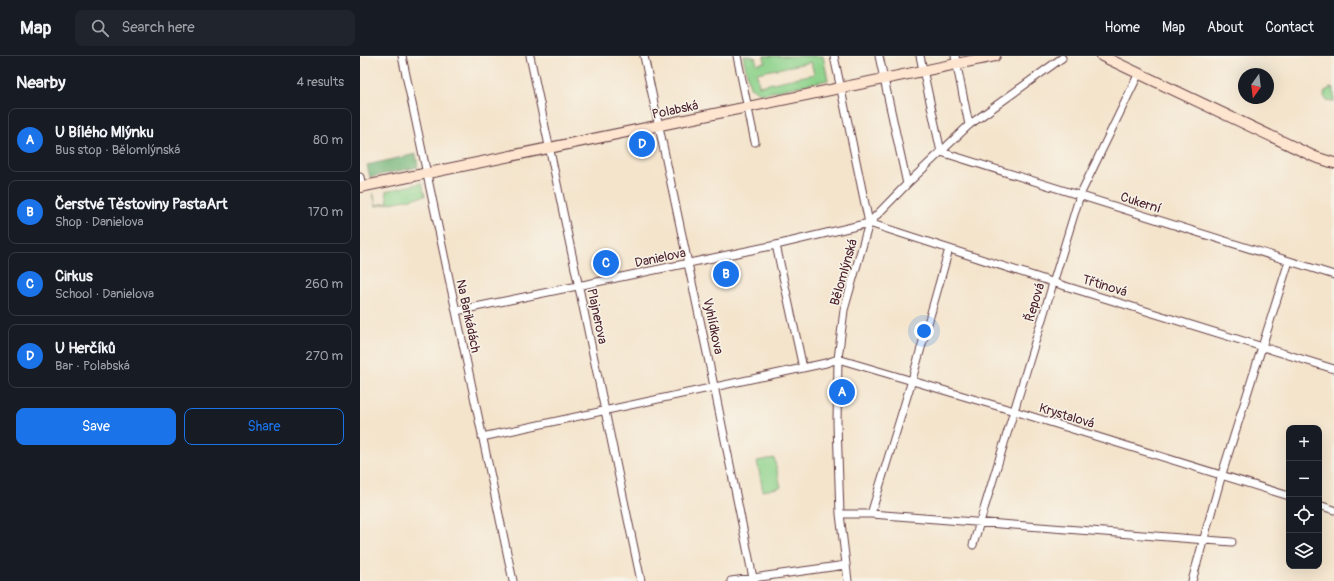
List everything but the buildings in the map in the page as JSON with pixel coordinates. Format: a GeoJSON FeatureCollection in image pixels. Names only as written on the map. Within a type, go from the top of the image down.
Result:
{"type":"FeatureCollection","features":[{"type":"Feature","properties":{"kind":"street","name":"Na Barikádách"},"geometry":{"type":"LineString","coordinates":[[402,56],[513,581]]}},
{"type":"Feature","properties":{"kind":"street","name":"Plajnerova"},"geometry":{"type":"LineString","coordinates":[[530,56],[641,581]]}},
{"type":"Feature","properties":{"kind":"street","name":"Vyhlídkova"},"geometry":{"type":"LineString","coordinates":[[644,56],[753,578]]}},
{"type":"Feature","properties":{"kind":"street"},"geometry":{"type":"LineString","coordinates":[[737,56],[755,142]]}},
{"type":"Feature","properties":{"kind":"street"},"geometry":{"type":"LineString","coordinates":[[834,56],[842,88],[869,223]]}},
{"type":"Feature","properties":{"kind":"street"},"geometry":{"type":"LineString","coordinates":[[880,56],[907,184]]}},
{"type":"Feature","properties":{"kind":"street"},"geometry":{"type":"LineString","coordinates":[[920,56],[941,152]]}},
{"type":"Feature","properties":{"kind":"street","name":"Polabská"},"geometry":{"type":"LineString","coordinates":[[361,183],[427,173],[842,88],[923,71],[956,60],[995,56]]}},
{"type":"Feature","properties":{"kind":"street"},"geometry":{"type":"LineString","coordinates":[[1102,56],[1316,157],[1334,163]]}},
{"type":"Feature","properties":{"kind":"street","name":"Bělomlýnská"},"geometry":{"type":"LineString","coordinates":[[848,581],[840,514],[837,424],[838,359],[844,310],[869,223],[907,184],[969,125],[1062,58]]}},
{"type":"Feature","properties":{"kind":"street"},"geometry":{"type":"LineString","coordinates":[[956,60],[969,125]]}},
{"type":"Feature","properties":{"kind":"street","name":"Řepová"},"geometry":{"type":"LineString","coordinates":[[972,545],[1080,195],[1139,73]]}},
{"type":"Feature","properties":{"kind":"street","name":"Cukerní"},"geometry":{"type":"LineString","coordinates":[[941,152],[1334,275]]}},
{"type":"Feature","properties":{"kind":"street","name":"Danielova"},"geometry":{"type":"LineString","coordinates":[[456,312],[776,245],[869,223]]}},
{"type":"Feature","properties":{"kind":"street","name":"Třtinová"},"geometry":{"type":"LineString","coordinates":[[869,223],[1052,282],[1334,369]]}},
{"type":"Feature","properties":{"kind":"street"},"geometry":{"type":"LineString","coordinates":[[776,245],[803,368]]}},
{"type":"Feature","properties":{"kind":"street"},"geometry":{"type":"LineString","coordinates":[[871,514],[912,380],[949,249]]}},
{"type":"Feature","properties":{"kind":"street"},"geometry":{"type":"LineString","coordinates":[[1192,581],[1222,474],[1289,261]]}},
{"type":"Feature","properties":{"kind":"street"},"geometry":{"type":"LineString","coordinates":[[482,437],[803,368],[838,359]]}},
{"type":"Feature","properties":{"kind":"street","name":"Krystalová"},"geometry":{"type":"LineString","coordinates":[[838,359],[1222,474],[1286,495]]}},
{"type":"Feature","properties":{"kind":"street"},"geometry":{"type":"LineString","coordinates":[[1322,506],[1334,510]]}},
{"type":"Feature","properties":{"kind":"street"},"geometry":{"type":"LineString","coordinates":[[840,514],[871,514],[1232,542]]}},
{"type":"Feature","properties":{"kind":"street"},"geometry":{"type":"LineString","coordinates":[[731,581],[846,566]]}},
{"type":"Feature","properties":{"kind":"green space"},"geometry":{"type":"Polygon","coordinates":[[[743,56],[755,57],[757,64],[765,62],[764,56],[823,56],[828,80],[762,94],[750,87],[743,56]],[[811,62],[757,73],[759,86],[814,74],[811,62]]]}},
{"type":"Feature","properties":{"kind":"green space"},"geometry":{"type":"Polygon","coordinates":[[[1331,88],[1334,89],[1334,102],[1326,100],[1324,96],[1325,91],[1331,88]]]}},
{"type":"Feature","properties":{"kind":"green space"},"geometry":{"type":"Polygon","coordinates":[[[416,154],[418,167],[370,177],[367,165],[416,154]]]}},
{"type":"Feature","properties":{"kind":"green space"},"geometry":{"type":"Polygon","coordinates":[[[422,183],[425,196],[376,206],[373,193],[376,205],[388,203],[386,191],[422,183]]]}},
{"type":"Feature","properties":{"kind":"green space"},"geometry":{"type":"Polygon","coordinates":[[[774,458],[781,487],[763,491],[757,461],[774,458]]]}},
{"type":"Feature","properties":{"kind":"place","name":"U Herčíků"},"geometry":{"type":"Point","coordinates":[642,144]}},
{"type":"Feature","properties":{"kind":"place","name":"Cirkus"},"geometry":{"type":"Point","coordinates":[606,263]}},
{"type":"Feature","properties":{"kind":"place","name":"Čerstvé Těstoviny PastaArt"},"geometry":{"type":"Point","coordinates":[726,274]}},
{"type":"Feature","properties":{"kind":"place","name":"U Bílého Mlýnku"},"geometry":{"type":"Point","coordinates":[842,392]}}]}
